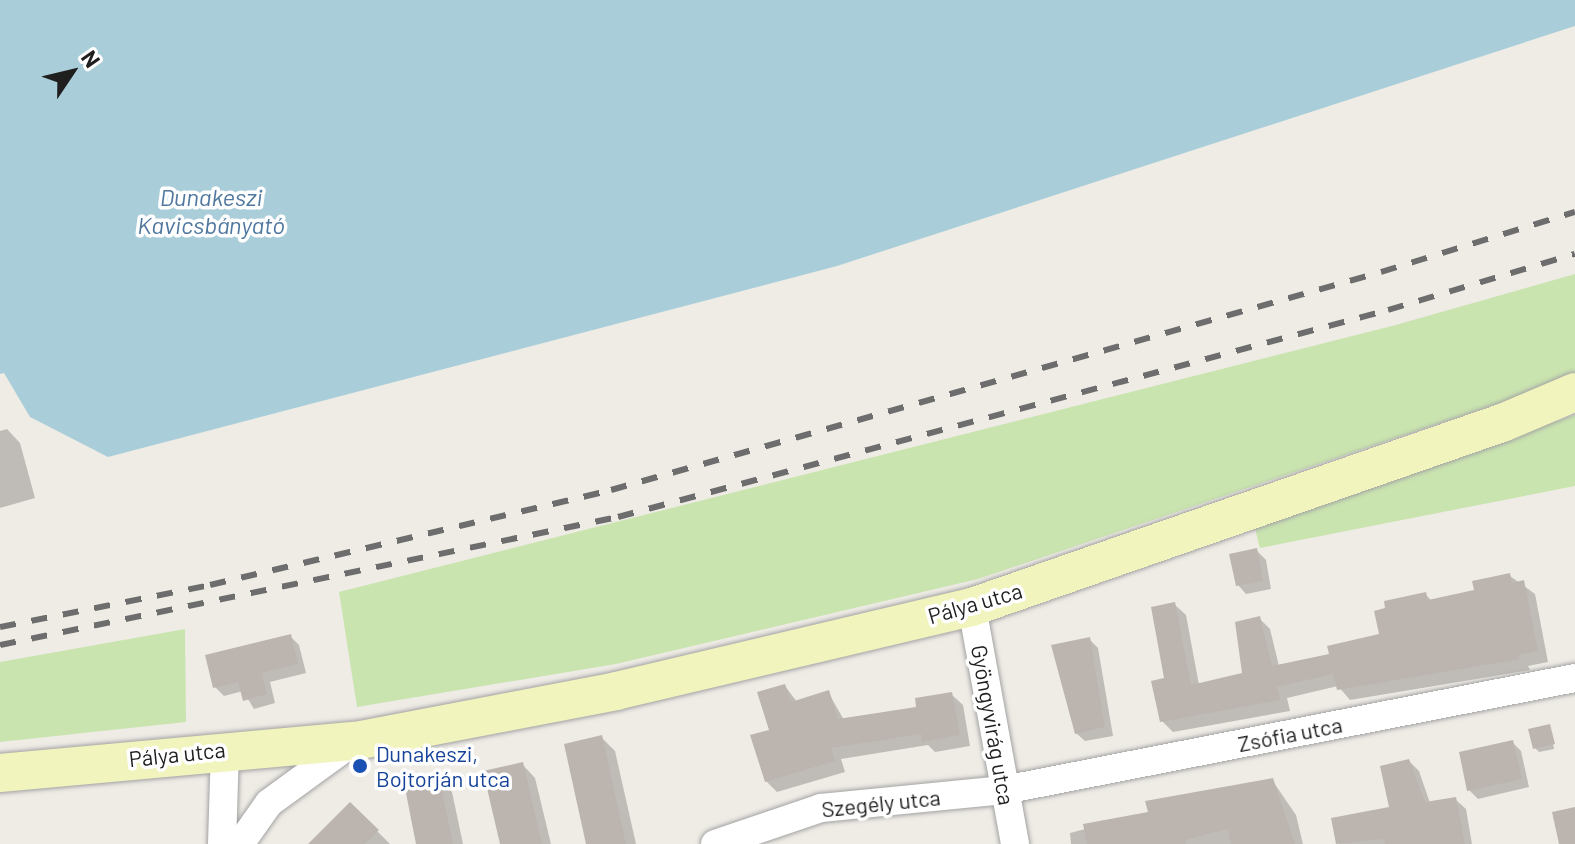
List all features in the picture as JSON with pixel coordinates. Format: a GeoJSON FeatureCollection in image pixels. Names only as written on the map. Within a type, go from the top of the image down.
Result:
{"type":"FeatureCollection","features":[{"type":"Feature","properties":{"kind":"street","name":"Pálya utca"},"geometry":{"type":"LineString","coordinates":[[0,773],[225,749],[355,741],[616,691],[972,607],[1502,423],[1575,392]]}},
{"type":"Feature","properties":{"kind":"street","name":"Gyöngyvirág utca"},"geometry":{"type":"LineString","coordinates":[[972,607],[1015,844]]}},
{"type":"Feature","properties":{"kind":"street","name":"Zsófia utca"},"geometry":{"type":"LineString","coordinates":[[1004,790],[1575,678]]}},
{"type":"Feature","properties":{"kind":"street","name":"Pálya utca"},"geometry":{"type":"LineString","coordinates":[[240,844],[291,784],[355,741]]}},
{"type":"Feature","properties":{"kind":"street"},"geometry":{"type":"LineString","coordinates":[[222,844],[225,749]]}},
{"type":"Feature","properties":{"kind":"street","name":"Szegély utca"},"geometry":{"type":"LineString","coordinates":[[728,840],[821,808],[1004,790]]}},
{"type":"Feature","properties":{"kind":"street"},"geometry":{"type":"LineString","coordinates":[[222,808],[240,820],[259,818]]}},
{"type":"Feature","properties":{"kind":"green space"},"geometry":{"type":"Polygon","coordinates":[[[1575,274],[1575,375],[1550,386],[978,579],[616,664],[357,707],[339,592],[1392,326],[1575,274]]]}},
{"type":"Feature","properties":{"kind":"green space"},"geometry":{"type":"Polygon","coordinates":[[[1575,415],[1575,486],[1260,548],[1254,525],[1575,415]]]}},
{"type":"Feature","properties":{"kind":"green space"},"geometry":{"type":"Polygon","coordinates":[[[185,629],[186,722],[0,742],[0,662],[185,629]]]}},
{"type":"Feature","properties":{"kind":"water","name":"Dunakeszi Kavicsbányató"},"geometry":{"type":"Polygon","coordinates":[[[0,0],[1575,0],[1575,26],[837,266],[108,457],[30,417],[4,373],[0,374],[0,0]]]}},
{"type":"Feature","properties":{"kind":"building"},"geometry":{"type":"Polygon","coordinates":[[[1257,548],[1263,581],[1236,586],[1229,554],[1257,548]]]}},
{"type":"Feature","properties":{"kind":"building"},"geometry":{"type":"Polygon","coordinates":[[[1510,573],[1512,583],[1524,580],[1538,651],[1518,655],[1520,659],[1337,690],[1333,674],[1277,687],[1280,700],[1160,722],[1151,681],[1164,678],[1151,607],[1175,602],[1191,685],[1242,673],[1235,622],[1260,616],[1272,666],[1329,654],[1327,646],[1379,634],[1374,611],[1385,608],[1384,601],[1426,592],[1428,600],[1474,590],[1472,581],[1510,573]]]}},
{"type":"Feature","properties":{"kind":"building"},"geometry":{"type":"Polygon","coordinates":[[[291,634],[298,664],[262,673],[267,694],[243,701],[238,682],[213,688],[205,655],[291,634]]]}},
{"type":"Feature","properties":{"kind":"building"},"geometry":{"type":"Polygon","coordinates":[[[1090,637],[1105,727],[1075,734],[1051,645],[1090,637]]]}},
{"type":"Feature","properties":{"kind":"building"},"geometry":{"type":"Polygon","coordinates":[[[785,684],[791,702],[829,690],[838,719],[916,707],[915,698],[952,692],[960,735],[922,742],[921,734],[831,748],[835,761],[765,782],[750,735],[769,730],[757,692],[785,684]]]}},
{"type":"Feature","properties":{"kind":"building"},"geometry":{"type":"Polygon","coordinates":[[[1550,724],[1555,744],[1533,749],[1528,729],[1550,724]]]}},
{"type":"Feature","properties":{"kind":"building"},"geometry":{"type":"Polygon","coordinates":[[[602,735],[626,844],[586,844],[564,744],[602,735]]]}},
{"type":"Feature","properties":{"kind":"building"},"geometry":{"type":"Polygon","coordinates":[[[1513,740],[1522,779],[1467,791],[1459,752],[1513,740]]]}},
{"type":"Feature","properties":{"kind":"building"},"geometry":{"type":"Polygon","coordinates":[[[1409,759],[1425,802],[1456,797],[1465,844],[1385,844],[1384,839],[1336,844],[1331,818],[1389,807],[1380,766],[1409,759]]]}},
{"type":"Feature","properties":{"kind":"building"},"geometry":{"type":"Polygon","coordinates":[[[523,762],[542,844],[500,844],[483,771],[523,762]]]}},
{"type":"Feature","properties":{"kind":"building"},"geometry":{"type":"Polygon","coordinates":[[[439,776],[453,844],[416,844],[404,783],[439,776]]]}},
{"type":"Feature","properties":{"kind":"building"},"geometry":{"type":"Polygon","coordinates":[[[1273,778],[1295,844],[1231,844],[1228,829],[1185,840],[1186,844],[1087,844],[1083,824],[1148,812],[1145,801],[1273,778]]]}},
{"type":"Feature","properties":{"kind":"building"},"geometry":{"type":"Polygon","coordinates":[[[350,802],[379,830],[365,844],[308,844],[350,802]]]}},
{"type":"Feature","properties":{"kind":"building"},"geometry":{"type":"Polygon","coordinates":[[[1575,807],[1575,844],[1559,844],[1552,812],[1575,807]]]}},
{"type":"Feature","properties":{"kind":"railway"},"geometry":{"type":"LineString","coordinates":[[0,627],[210,585],[611,490],[1381,272],[1575,212]]}},
{"type":"Feature","properties":{"kind":"railway"},"geometry":{"type":"LineString","coordinates":[[0,645],[618,517],[1388,310],[1575,254]]}},
{"type":"Feature","properties":{"kind":"place","name":"Dunakeszi, Bojtorján utca"},"geometry":{"type":"Point","coordinates":[360,766]}}]}
